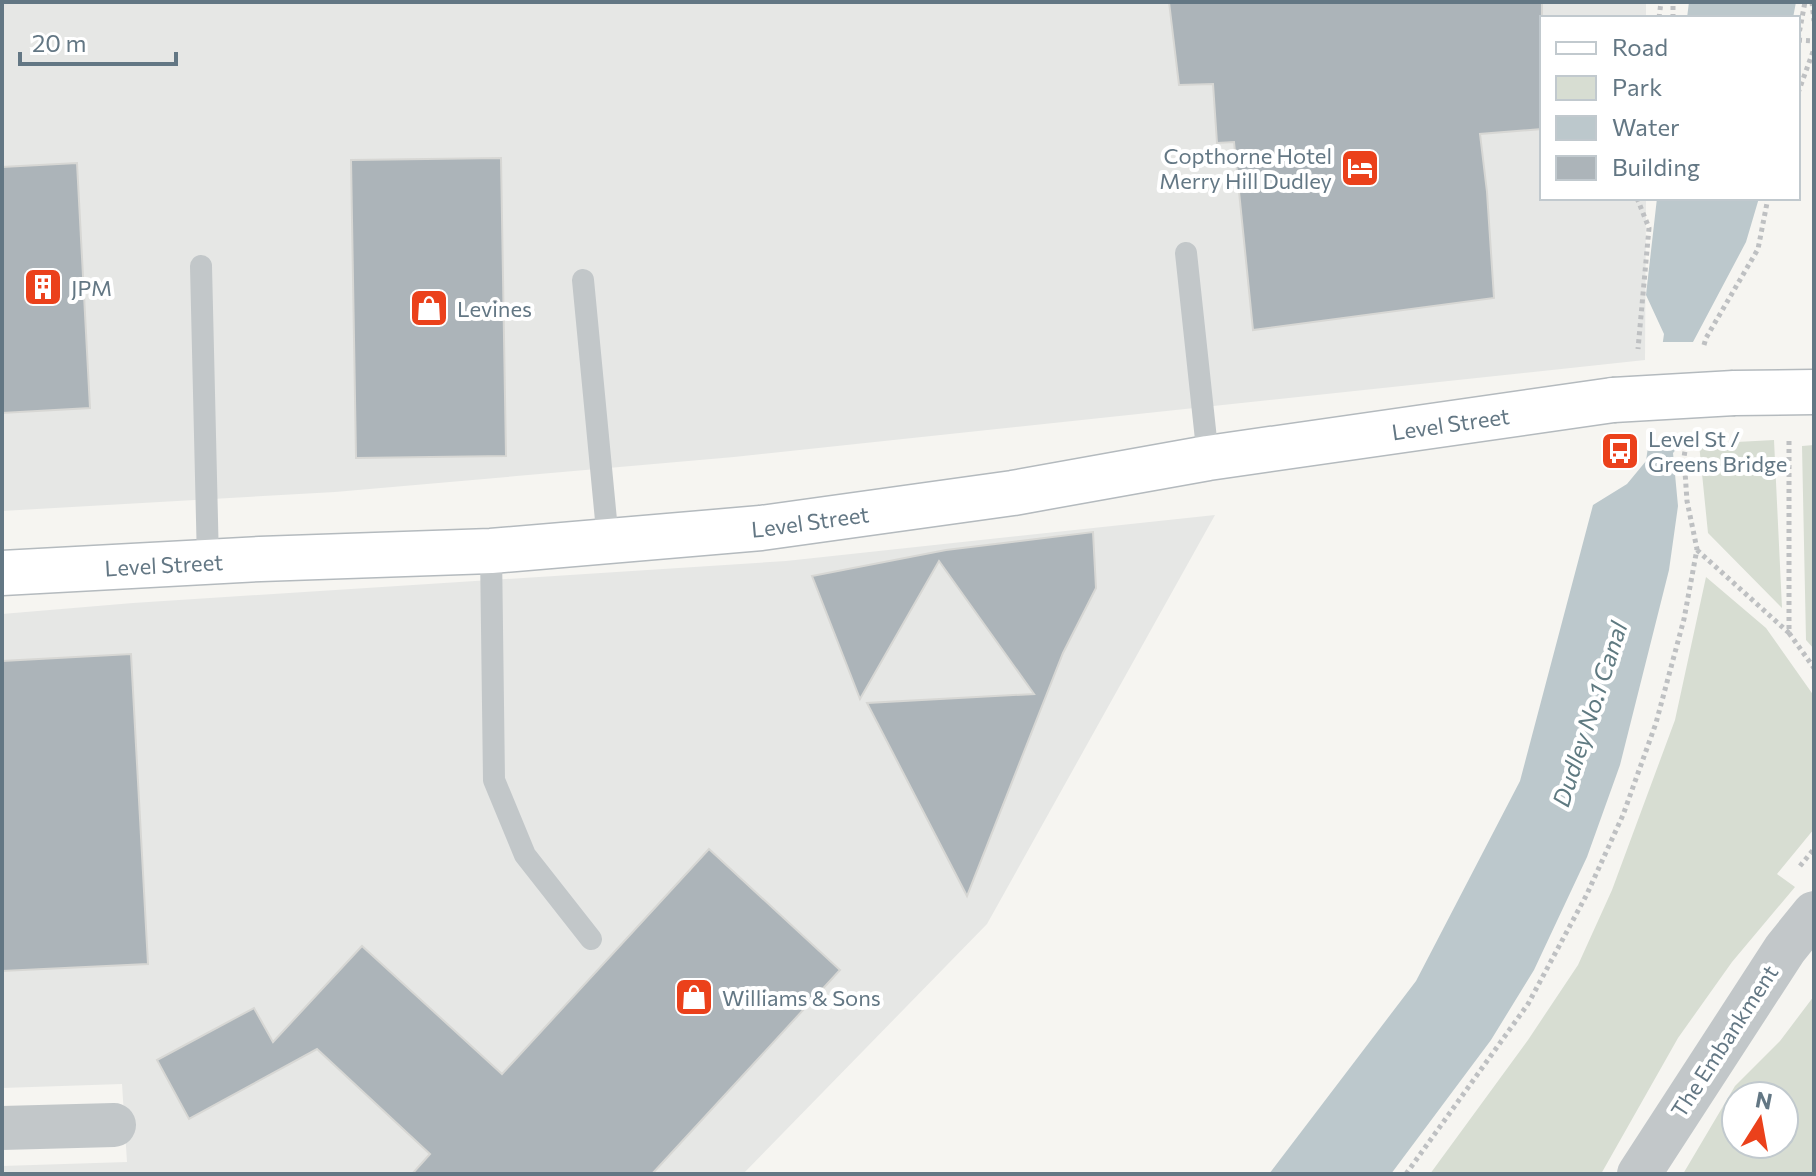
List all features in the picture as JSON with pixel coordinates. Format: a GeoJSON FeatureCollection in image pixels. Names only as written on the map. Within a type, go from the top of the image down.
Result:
{"type":"FeatureCollection","features":[{"type":"Feature","properties":{"kind":"street","name":"Level Street"},"geometry":{"type":"LineString","coordinates":[[2,573],[491,551],[761,528],[1013,493],[1208,458],[1622,419],[1734,393],[1801,393]]}},
{"type":"Feature","properties":{"kind":"street","name":"The Embankment"},"geometry":{"type":"LineString","coordinates":[[1639,1174],[1785,949],[1814,913]]}},
{"type":"Feature","properties":{"kind":"street"},"geometry":{"type":"LineString","coordinates":[[2,1128],[114,1125]]}},
{"type":"Feature","properties":{"kind":"lane"},"geometry":{"type":"LineString","coordinates":[[1186,253],[1208,458]]}},
{"type":"Feature","properties":{"kind":"lane"},"geometry":{"type":"LineString","coordinates":[[201,266],[208,562]]}},
{"type":"Feature","properties":{"kind":"lane"},"geometry":{"type":"LineString","coordinates":[[583,280],[608,541]]}},
{"type":"Feature","properties":{"kind":"lane"},"geometry":{"type":"LineString","coordinates":[[491,551],[494,780],[525,855],[591,939]]}},
{"type":"Feature","properties":{"kind":"path"},"geometry":{"type":"LineString","coordinates":[[1800,29],[1805,2]]}},
{"type":"Feature","properties":{"kind":"path"},"geometry":{"type":"LineString","coordinates":[[1812,2],[1814,21]]}},
{"type":"Feature","properties":{"kind":"path"},"geometry":{"type":"LineString","coordinates":[[1800,88],[1814,49]]}},
{"type":"Feature","properties":{"kind":"path"},"geometry":{"type":"LineString","coordinates":[[1637,363],[1649,228],[1638,200]]}},
{"type":"Feature","properties":{"kind":"path"},"geometry":{"type":"LineString","coordinates":[[1758,249],[1768,200]]}},
{"type":"Feature","properties":{"kind":"path"},"geometry":{"type":"LineString","coordinates":[[1789,633],[1801,393]]}},
{"type":"Feature","properties":{"kind":"path"},"geometry":{"type":"LineString","coordinates":[[1622,419],[1628,468]]}},
{"type":"Feature","properties":{"kind":"path"},"geometry":{"type":"LineString","coordinates":[[1406,1174],[1528,1004],[1587,894],[1623,815],[1656,723],[1684,619],[1697,549],[1687,501]]}},
{"type":"Feature","properties":{"kind":"path"},"geometry":{"type":"LineString","coordinates":[[1697,549],[1789,633],[1814,668]]}},
{"type":"Feature","properties":{"kind":"shaded area"},"geometry":{"type":"Polygon","coordinates":[[[2,2],[1646,2],[1646,16],[1540,16],[1540,200],[1646,200],[1645,360],[734,457],[335,492],[2,511],[2,2]]]}},
{"type":"Feature","properties":{"kind":"shaded area"},"geometry":{"type":"Polygon","coordinates":[[[1215,515],[987,924],[743,1174],[2,1174],[2,1166],[127,1162],[122,1084],[2,1088],[2,614],[786,561],[1215,515]]]}},
{"type":"Feature","properties":{"kind":"green space"},"geometry":{"type":"Polygon","coordinates":[[[1774,440],[1782,608],[1708,533],[1699,444],[1774,440]]]}},
{"type":"Feature","properties":{"kind":"green space"},"geometry":{"type":"Polygon","coordinates":[[[1814,445],[1814,649],[1806,640],[1802,446],[1814,445]]]}},
{"type":"Feature","properties":{"kind":"green space"},"geometry":{"type":"Polygon","coordinates":[[[1706,577],[1766,628],[1814,696],[1814,829],[1777,874],[1795,887],[1732,962],[1678,1038],[1601,1174],[1430,1174],[1528,1040],[1578,965],[1612,890],[1675,720],[1706,577]]]}},
{"type":"Feature","properties":{"kind":"green space"},"geometry":{"type":"Polygon","coordinates":[[[1814,996],[1814,1174],[1683,1174],[1720,1111],[1720,1160],[1800,1160],[1800,1080],[1741,1080],[1780,1041],[1814,996]]]}},
{"type":"Feature","properties":{"kind":"water"},"geometry":{"type":"Polygon","coordinates":[[[1689,2],[1796,2],[1793,16],[1687,16],[1689,2]]]}},
{"type":"Feature","properties":{"kind":"water","name":"Dudley No.1 Canal"},"geometry":{"type":"Polygon","coordinates":[[[1657,200],[1758,200],[1746,242],[1693,342],[1688,436],[1673,453],[1678,506],[1669,570],[1620,765],[1587,857],[1534,970],[1491,1040],[1391,1174],[1269,1174],[1416,981],[1520,781],[1593,505],[1627,484],[1646,461],[1664,334],[1646,295],[1657,200]]]}},
{"type":"Feature","properties":{"kind":"pier"},"geometry":{"type":"Polygon","coordinates":[[[1659,342],[1697,342],[1692,437],[1685,445],[1644,448],[1659,342]]]}},
{"type":"Feature","properties":{"kind":"building","name":"Copthorne Hotel Merry Hill Dudley"},"geometry":{"type":"Polygon","coordinates":[[[1169,2],[1542,2],[1540,129],[1480,134],[1494,298],[1253,330],[1234,142],[1217,143],[1213,84],[1179,85],[1169,2]]]}},
{"type":"Feature","properties":{"kind":"building","name":"Levines"},"geometry":{"type":"Polygon","coordinates":[[[501,158],[506,456],[356,458],[351,160],[501,158]]]}},
{"type":"Feature","properties":{"kind":"building","name":"JPM"},"geometry":{"type":"Polygon","coordinates":[[[77,163],[90,408],[2,413],[2,167],[77,163]]]}},
{"type":"Feature","properties":{"kind":"building"},"geometry":{"type":"Polygon","coordinates":[[[1093,532],[1096,588],[1063,653],[967,896],[867,703],[1034,694],[939,561],[860,699],[812,576],[946,550],[1093,532]]]}},
{"type":"Feature","properties":{"kind":"building"},"geometry":{"type":"Polygon","coordinates":[[[131,654],[148,964],[2,971],[2,661],[131,654]]]}},
{"type":"Feature","properties":{"kind":"building","name":"Williams & Sons"},"geometry":{"type":"Polygon","coordinates":[[[709,849],[840,970],[652,1174],[412,1174],[430,1154],[317,1049],[189,1119],[157,1060],[254,1008],[273,1042],[362,946],[502,1074],[709,849]]]}},
{"type":"Feature","properties":{"kind":"place","name":"Copthorne Hotel Merry Hill Dudley"},"geometry":{"type":"Point","coordinates":[1360,168]}},
{"type":"Feature","properties":{"kind":"place","name":"JPM"},"geometry":{"type":"Point","coordinates":[43,287]}},
{"type":"Feature","properties":{"kind":"place","name":"Levines"},"geometry":{"type":"Point","coordinates":[429,308]}},
{"type":"Feature","properties":{"kind":"place","name":"Level St / Greens Bridge"},"geometry":{"type":"Point","coordinates":[1620,451]}},
{"type":"Feature","properties":{"kind":"place","name":"Williams & Sons"},"geometry":{"type":"Point","coordinates":[694,997]}}]}
